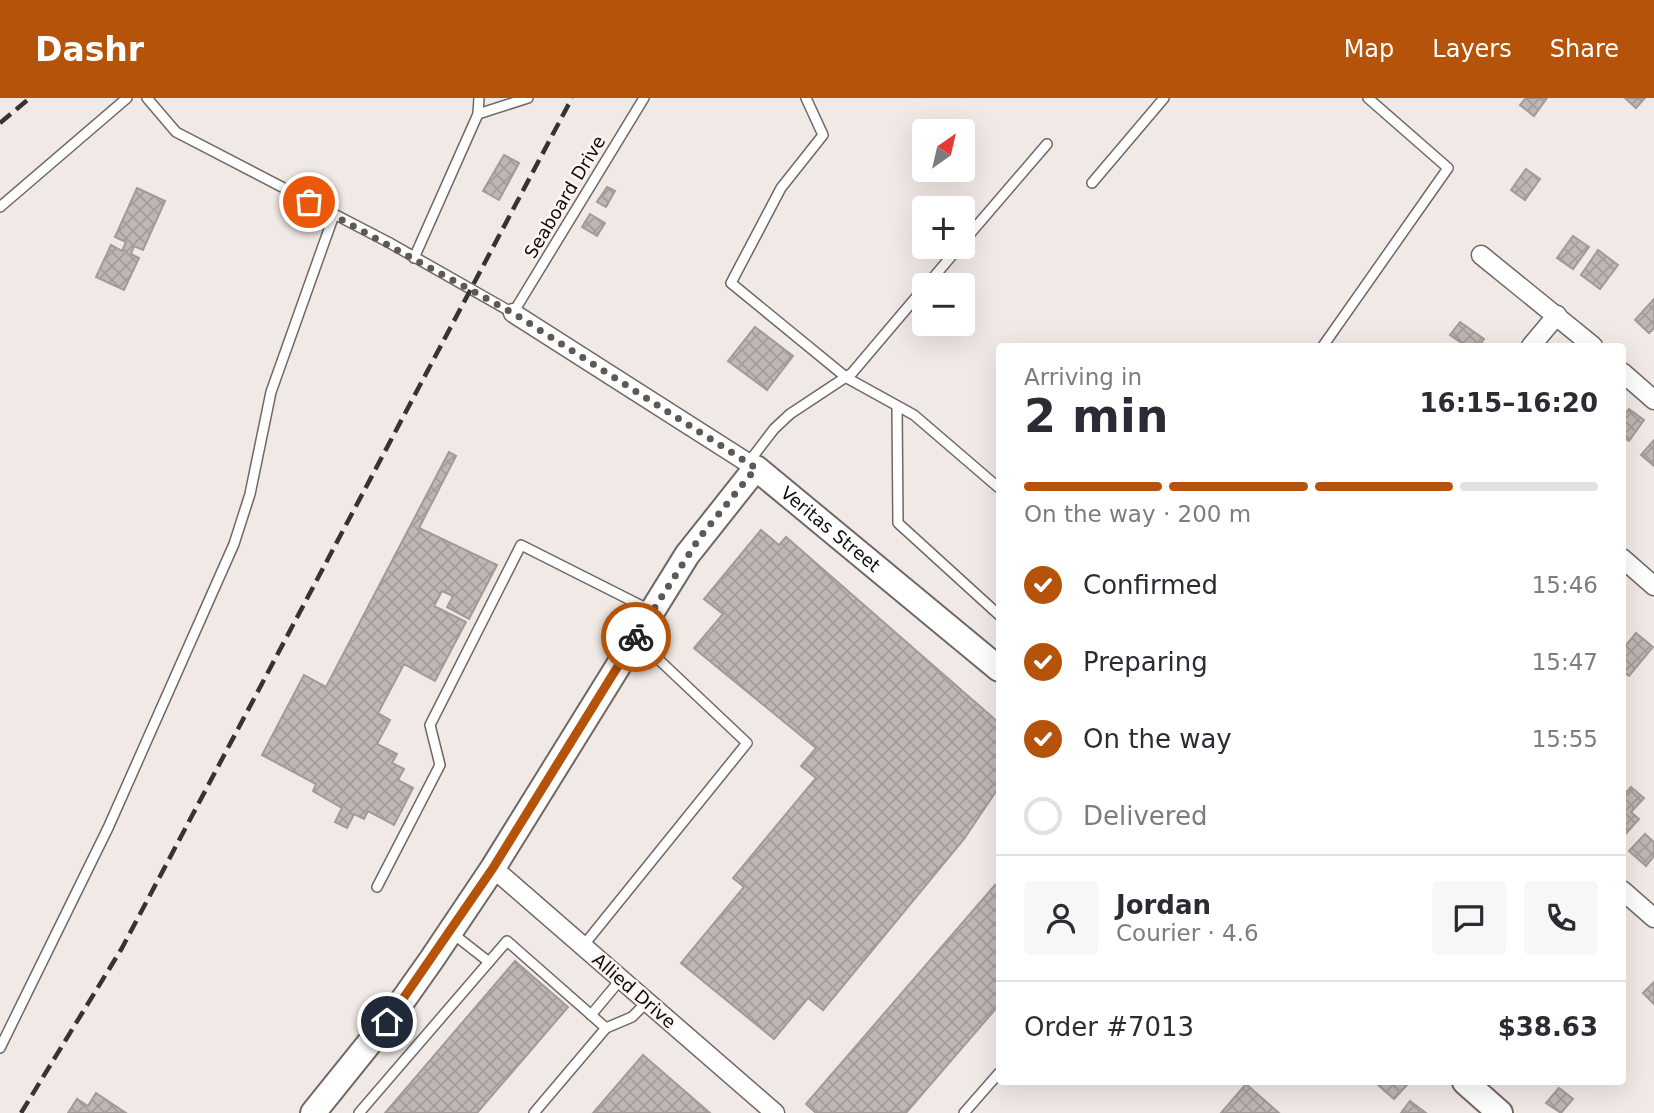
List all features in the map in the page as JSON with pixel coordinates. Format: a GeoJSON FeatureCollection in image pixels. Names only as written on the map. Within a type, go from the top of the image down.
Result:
{"type":"FeatureCollection","features":[{"type":"Feature","properties":{"kind":"street"},"geometry":{"type":"LineString","coordinates":[[1481,255],[1590,343]]}},
{"type":"Feature","properties":{"kind":"street","name":"Veritas Street"},"geometry":{"type":"LineString","coordinates":[[513,313],[752,466],[996,666]]}},
{"type":"Feature","properties":{"kind":"street"},"geometry":{"type":"LineString","coordinates":[[1534,343],[1557,315]]}},
{"type":"Feature","properties":{"kind":"street"},"geometry":{"type":"LineString","coordinates":[[1626,376],[1654,400]]}},
{"type":"Feature","properties":{"kind":"street"},"geometry":{"type":"LineString","coordinates":[[313,1113],[396,1010],[493,868],[652,611],[700,537],[752,466]]}},
{"type":"Feature","properties":{"kind":"street"},"geometry":{"type":"LineString","coordinates":[[1626,562],[1654,586]]}},
{"type":"Feature","properties":{"kind":"street","name":"Allied Drive"},"geometry":{"type":"LineString","coordinates":[[493,868],[775,1113]]}},
{"type":"Feature","properties":{"kind":"street"},"geometry":{"type":"LineString","coordinates":[[1626,894],[1654,918]]}},
{"type":"Feature","properties":{"kind":"street"},"geometry":{"type":"LineString","coordinates":[[1468,1085],[1500,1113]]}},
{"type":"Feature","properties":{"kind":"lane"},"geometry":{"type":"LineString","coordinates":[[0,207],[127,98]]}},
{"type":"Feature","properties":{"kind":"lane"},"geometry":{"type":"LineString","coordinates":[[146,98],[176,132],[513,313]]}},
{"type":"Feature","properties":{"kind":"lane"},"geometry":{"type":"LineString","coordinates":[[414,258],[478,114],[479,98]]}},
{"type":"Feature","properties":{"kind":"lane"},"geometry":{"type":"LineString","coordinates":[[478,114],[528,98]]}},
{"type":"Feature","properties":{"kind":"lane","name":"Seaboard Drive"},"geometry":{"type":"LineString","coordinates":[[513,313],[644,98]]}},
{"type":"Feature","properties":{"kind":"lane"},"geometry":{"type":"LineString","coordinates":[[806,98],[823,135],[781,188],[731,283],[847,378],[914,415],[996,485]]}},
{"type":"Feature","properties":{"kind":"lane"},"geometry":{"type":"LineString","coordinates":[[1092,183],[1164,98]]}},
{"type":"Feature","properties":{"kind":"lane"},"geometry":{"type":"LineString","coordinates":[[1325,343],[1448,168],[1368,98]]}},
{"type":"Feature","properties":{"kind":"lane"},"geometry":{"type":"LineString","coordinates":[[975,229],[1047,144]]}},
{"type":"Feature","properties":{"kind":"lane"},"geometry":{"type":"LineString","coordinates":[[0,1048],[108,828],[234,544],[250,494],[271,392],[334,215]]}},
{"type":"Feature","properties":{"kind":"lane"},"geometry":{"type":"LineString","coordinates":[[937,273],[949,259]]}},
{"type":"Feature","properties":{"kind":"lane"},"geometry":{"type":"LineString","coordinates":[[752,466],[774,429],[790,414],[847,378],[912,302]]}},
{"type":"Feature","properties":{"kind":"lane"},"geometry":{"type":"LineString","coordinates":[[897,406],[898,523],[996,612]]}},
{"type":"Feature","properties":{"kind":"lane"},"geometry":{"type":"LineString","coordinates":[[377,887],[440,765],[430,725],[521,545],[652,611]]}},
{"type":"Feature","properties":{"kind":"lane"},"geometry":{"type":"LineString","coordinates":[[583,946],[747,743],[635,638]]}},
{"type":"Feature","properties":{"kind":"lane"},"geometry":{"type":"LineString","coordinates":[[450,931],[489,962]]}},
{"type":"Feature","properties":{"kind":"lane"},"geometry":{"type":"LineString","coordinates":[[359,1113],[507,941],[606,1028]]}},
{"type":"Feature","properties":{"kind":"lane"},"geometry":{"type":"LineString","coordinates":[[591,1015],[621,979]]}},
{"type":"Feature","properties":{"kind":"lane"},"geometry":{"type":"LineString","coordinates":[[534,1113],[606,1028],[632,1017],[647,1002]]}},
{"type":"Feature","properties":{"kind":"lane"},"geometry":{"type":"LineString","coordinates":[[964,1113],[996,1076]]}},
{"type":"Feature","properties":{"kind":"building"},"geometry":{"type":"Polygon","coordinates":[[[1526,98],[1547,98],[1534,116],[1520,105],[1526,98]]]}},
{"type":"Feature","properties":{"kind":"building"},"geometry":{"type":"Polygon","coordinates":[[[1625,98],[1645,98],[1636,108],[1625,98]]]}},
{"type":"Feature","properties":{"kind":"building"},"geometry":{"type":"Polygon","coordinates":[[[504,155],[519,163],[499,200],[483,191],[504,155]]]}},
{"type":"Feature","properties":{"kind":"building"},"geometry":{"type":"Polygon","coordinates":[[[1526,169],[1540,179],[1525,200],[1511,190],[1526,169]]]}},
{"type":"Feature","properties":{"kind":"building"},"geometry":{"type":"Polygon","coordinates":[[[607,187],[615,191],[606,207],[597,202],[607,187]]]}},
{"type":"Feature","properties":{"kind":"building"},"geometry":{"type":"Polygon","coordinates":[[[137,188],[165,201],[143,250],[134,246],[131,254],[139,258],[124,290],[96,277],[111,245],[122,251],[126,242],[115,237],[137,188]]]}},
{"type":"Feature","properties":{"kind":"building"},"geometry":{"type":"Polygon","coordinates":[[[590,214],[605,223],[597,236],[582,227],[590,214]]]}},
{"type":"Feature","properties":{"kind":"building"},"geometry":{"type":"Polygon","coordinates":[[[1573,236],[1589,247],[1573,269],[1557,258],[1573,236]]]}},
{"type":"Feature","properties":{"kind":"building"},"geometry":{"type":"Polygon","coordinates":[[[1598,250],[1618,265],[1600,289],[1581,275],[1598,250]]]}},
{"type":"Feature","properties":{"kind":"building"},"geometry":{"type":"Polygon","coordinates":[[[1654,299],[1654,328],[1649,333],[1635,320],[1654,299]]]}},
{"type":"Feature","properties":{"kind":"building"},"geometry":{"type":"Polygon","coordinates":[[[1460,322],[1484,339],[1481,343],[1462,343],[1450,335],[1460,322]]]}},
{"type":"Feature","properties":{"kind":"building"},"geometry":{"type":"Polygon","coordinates":[[[755,327],[793,356],[767,390],[728,361],[755,327]]]}},
{"type":"Feature","properties":{"kind":"building"},"geometry":{"type":"Polygon","coordinates":[[[1629,409],[1644,420],[1629,441],[1626,439],[1626,413],[1629,409]]]}},
{"type":"Feature","properties":{"kind":"building"},"geometry":{"type":"Polygon","coordinates":[[[1654,440],[1654,466],[1641,455],[1654,440]]]}},
{"type":"Feature","properties":{"kind":"building"},"geometry":{"type":"Polygon","coordinates":[[[449,452],[456,456],[419,528],[497,565],[469,619],[447,607],[453,596],[442,591],[434,606],[466,622],[435,681],[404,664],[378,713],[390,720],[377,744],[397,754],[392,763],[404,769],[398,780],[413,788],[394,825],[368,811],[364,819],[354,814],[347,828],[335,822],[342,808],[313,791],[316,784],[262,755],[304,675],[326,687],[449,452]]]}},
{"type":"Feature","properties":{"kind":"building"},"geometry":{"type":"Polygon","coordinates":[[[761,530],[779,545],[786,537],[996,720],[996,791],[964,839],[823,1010],[808,998],[774,1039],[681,963],[744,887],[733,878],[816,778],[801,766],[816,748],[694,648],[723,614],[704,599],[761,530]]]}},
{"type":"Feature","properties":{"kind":"building"},"geometry":{"type":"Polygon","coordinates":[[[1636,633],[1653,647],[1629,676],[1626,674],[1626,645],[1636,633]]]}},
{"type":"Feature","properties":{"kind":"building"},"geometry":{"type":"Polygon","coordinates":[[[1631,787],[1644,798],[1631,812],[1639,819],[1626,834],[1626,793],[1631,787]]]}},
{"type":"Feature","properties":{"kind":"building"},"geometry":{"type":"Polygon","coordinates":[[[1645,834],[1654,842],[1654,856],[1646,866],[1629,851],[1645,834]]]}},
{"type":"Feature","properties":{"kind":"building"},"geometry":{"type":"Polygon","coordinates":[[[995,885],[996,1008],[906,1113],[816,1113],[806,1104],[995,885]]]}},
{"type":"Feature","properties":{"kind":"building"},"geometry":{"type":"Polygon","coordinates":[[[515,961],[568,1007],[477,1113],[385,1113],[515,961]]]}},
{"type":"Feature","properties":{"kind":"building"},"geometry":{"type":"Polygon","coordinates":[[[1654,982],[1654,1004],[1643,993],[1654,982]]]}},
{"type":"Feature","properties":{"kind":"building"},"geometry":{"type":"Polygon","coordinates":[[[643,1055],[710,1113],[593,1113],[643,1055]]]}},
{"type":"Feature","properties":{"kind":"building"},"geometry":{"type":"Polygon","coordinates":[[[1247,1085],[1279,1113],[1221,1113],[1247,1085]]]}},
{"type":"Feature","properties":{"kind":"building"},"geometry":{"type":"Polygon","coordinates":[[[1378,1085],[1407,1085],[1394,1099],[1378,1085]]]}},
{"type":"Feature","properties":{"kind":"building"},"geometry":{"type":"Polygon","coordinates":[[[1559,1088],[1573,1099],[1561,1113],[1546,1103],[1559,1088]]]}},
{"type":"Feature","properties":{"kind":"building"},"geometry":{"type":"Polygon","coordinates":[[[96,1093],[126,1113],[68,1113],[77,1099],[88,1106],[96,1093]]]}},
{"type":"Feature","properties":{"kind":"building"},"geometry":{"type":"Polygon","coordinates":[[[1410,1101],[1426,1113],[1401,1113],[1410,1101]]]}},
{"type":"Feature","properties":{"kind":"railway"},"geometry":{"type":"LineString","coordinates":[[0,123],[30,98]]}},
{"type":"Feature","properties":{"kind":"railway"},"geometry":{"type":"LineString","coordinates":[[21,1113],[122,948],[572,98]]}},
{"type":"Feature","properties":{"kind":"way so far"},"geometry":{"type":"LineString","coordinates":[[309,202],[388,242],[469,290],[480,293],[756,468],[700,537],[636,637]]}},
{"type":"Feature","properties":{"kind":"route"},"geometry":{"type":"LineString","coordinates":[[387,1022],[493,868],[636,637]]}}]}
